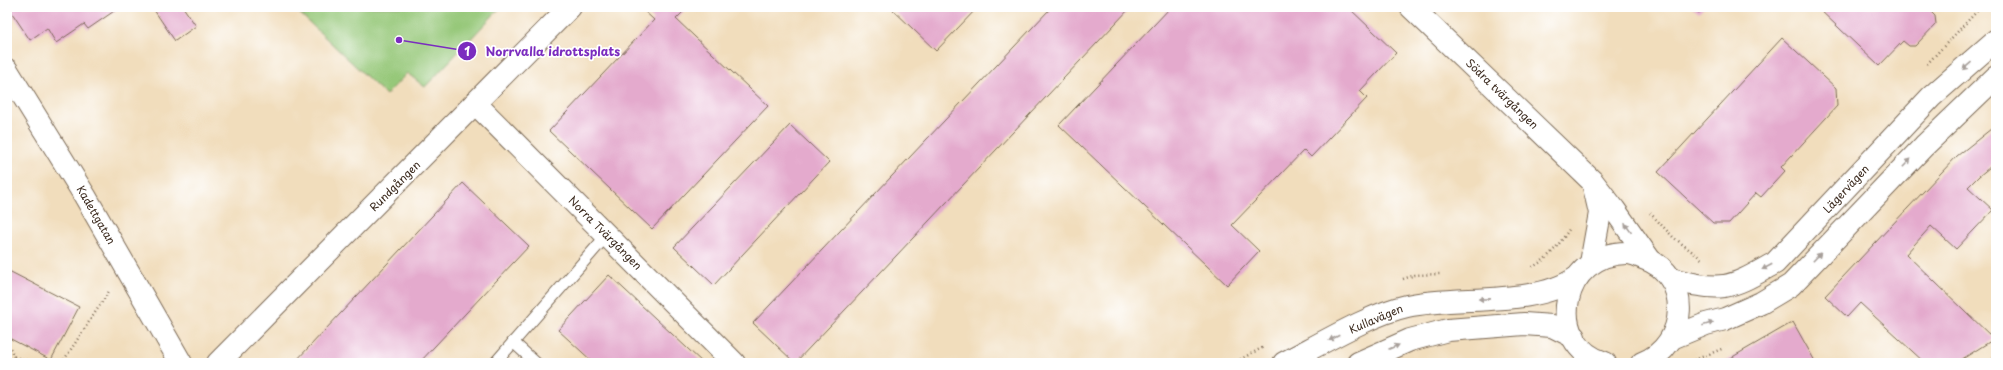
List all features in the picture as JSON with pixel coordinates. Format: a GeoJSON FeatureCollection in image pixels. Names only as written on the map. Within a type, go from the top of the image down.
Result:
{"type":"FeatureCollection","features":[{"type":"Feature","properties":{"kind":"street","name":"Rundgången"},"geometry":{"type":"LineString","coordinates":[[218,363],[476,104],[570,7]]}},
{"type":"Feature","properties":{"kind":"street","name":"Södra tvärgången"},"geometry":{"type":"LineString","coordinates":[[1411,7],[1593,182],[1650,260]]}},
{"type":"Feature","properties":{"kind":"street","name":"Lägervägen"},"geometry":{"type":"LineString","coordinates":[[1671,280],[1695,284],[1723,286],[1744,280],[1774,263],[1930,97],[1996,40]]}},
{"type":"Feature","properties":{"kind":"street","name":"Kadettgatan"},"geometry":{"type":"LineString","coordinates":[[7,70],[85,196],[181,363]]}},
{"type":"Feature","properties":{"kind":"street"},"geometry":{"type":"LineString","coordinates":[[1672,338],[1706,324],[1725,319],[1761,303],[1791,285],[1924,146],[1996,77]]}},
{"type":"Feature","properties":{"kind":"street","name":"Norra Tvärgången"},"geometry":{"type":"LineString","coordinates":[[476,104],[734,363]]}},
{"type":"Feature","properties":{"kind":"street"},"geometry":{"type":"LineString","coordinates":[[1593,182],[1600,214],[1583,271],[1570,292],[1567,307],[1568,322],[1580,347],[1602,362]]}},
{"type":"Feature","properties":{"kind":"street"},"geometry":{"type":"LineString","coordinates":[[1583,271],[1610,254],[1631,253],[1650,260],[1662,268],[1671,280],[1677,294],[1680,308],[1678,324],[1672,338],[1651,360]]}},
{"type":"Feature","properties":{"kind":"street","name":"Kullavägen"},"geometry":{"type":"LineString","coordinates":[[1284,363],[1374,318],[1406,306],[1433,302],[1502,299],[1523,296],[1567,284],[1583,271]]}},
{"type":"Feature","properties":{"kind":"street"},"geometry":{"type":"LineString","coordinates":[[1358,363],[1410,340],[1448,330],[1524,324],[1552,326],[1574,337]]}},
{"type":"Feature","properties":{"kind":"lane"},"geometry":{"type":"LineString","coordinates":[[494,363],[607,235]]}},
{"type":"Feature","properties":{"kind":"lane"},"geometry":{"type":"LineString","coordinates":[[513,342],[536,363]]}},
{"type":"Feature","properties":{"kind":"path"},"geometry":{"type":"LineString","coordinates":[[1926,65],[1981,7]]}},
{"type":"Feature","properties":{"kind":"path"},"geometry":{"type":"LineString","coordinates":[[1647,210],[1673,236],[1705,261]]}},
{"type":"Feature","properties":{"kind":"path"},"geometry":{"type":"LineString","coordinates":[[62,363],[125,266]]}},
{"type":"Feature","properties":{"kind":"path"},"geometry":{"type":"LineString","coordinates":[[7,341],[14,357],[13,363]]}},
{"type":"Feature","properties":{"kind":"path"},"geometry":{"type":"LineString","coordinates":[[14,357],[37,363]]}},
{"type":"Feature","properties":{"kind":"path"},"geometry":{"type":"LineString","coordinates":[[1986,363],[1996,357]]}},
{"type":"Feature","properties":{"kind":"green space"},"geometry":{"type":"Polygon","coordinates":[[[293,7],[501,7],[425,87],[407,73],[386,95],[293,7]]]}},
{"type":"Feature","properties":{"kind":"building"},"geometry":{"type":"Polygon","coordinates":[[[8,7],[120,7],[88,29],[84,24],[56,43],[47,28],[30,40],[8,7]]]}},
{"type":"Feature","properties":{"kind":"building"},"geometry":{"type":"Polygon","coordinates":[[[152,7],[183,7],[196,26],[175,41],[152,7]]]}},
{"type":"Feature","properties":{"kind":"building"},"geometry":{"type":"Polygon","coordinates":[[[640,7],[688,7],[676,19],[768,106],[652,229],[549,131],[654,20],[640,7]]]}},
{"type":"Feature","properties":{"kind":"building"},"geometry":{"type":"Polygon","coordinates":[[[890,7],[978,7],[936,51],[890,7]]]}},
{"type":"Feature","properties":{"kind":"building"},"geometry":{"type":"Polygon","coordinates":[[[1046,7],[1131,7],[795,363],[753,323],[1049,10],[1046,7]]]}},
{"type":"Feature","properties":{"kind":"building"},"geometry":{"type":"Polygon","coordinates":[[[1171,7],[1348,7],[1396,53],[1360,91],[1367,98],[1311,157],[1304,150],[1232,225],[1259,251],[1227,285],[1059,125],[1171,7]]]}},
{"type":"Feature","properties":{"kind":"building"},"geometry":{"type":"Polygon","coordinates":[[[1692,7],[1704,7],[1699,13],[1692,7]]]}},
{"type":"Feature","properties":{"kind":"building"},"geometry":{"type":"Polygon","coordinates":[[[1935,7],[1931,12],[1935,16],[1936,24],[1915,46],[1909,46],[1903,41],[1879,66],[1818,8],[1935,7]]]}},
{"type":"Feature","properties":{"kind":"building"},"geometry":{"type":"Polygon","coordinates":[[[1782,38],[1836,88],[1837,106],[1781,167],[1785,171],[1761,197],[1756,193],[1729,223],[1713,223],[1658,172],[1782,38]]]}},
{"type":"Feature","properties":{"kind":"building"},"geometry":{"type":"Polygon","coordinates":[[[790,125],[829,162],[714,285],[674,247],[790,125]]]}},
{"type":"Feature","properties":{"kind":"building"},"geometry":{"type":"Polygon","coordinates":[[[1996,125],[1996,165],[1995,163],[1968,187],[1993,210],[1956,249],[1931,226],[1906,254],[1994,339],[1956,363],[1925,363],[1860,303],[1847,317],[1825,296],[1957,156],[1996,125]]]}},
{"type":"Feature","properties":{"kind":"building"},"geometry":{"type":"Polygon","coordinates":[[[463,183],[529,246],[419,363],[294,363],[463,183]]]}},
{"type":"Feature","properties":{"kind":"building"},"geometry":{"type":"Polygon","coordinates":[[[7,270],[79,307],[51,360],[7,337],[7,270]]]}},
{"type":"Feature","properties":{"kind":"building"},"geometry":{"type":"Polygon","coordinates":[[[609,275],[703,363],[594,363],[558,330],[609,275]]]}},
{"type":"Feature","properties":{"kind":"building"},"geometry":{"type":"Polygon","coordinates":[[[1793,322],[1816,363],[1722,363],[1793,322]]]}},
{"type":"Feature","properties":{"kind":"place","name":"Norrvalla idrottsplats"},"geometry":{"type":"Point","coordinates":[399,40]}}]}
